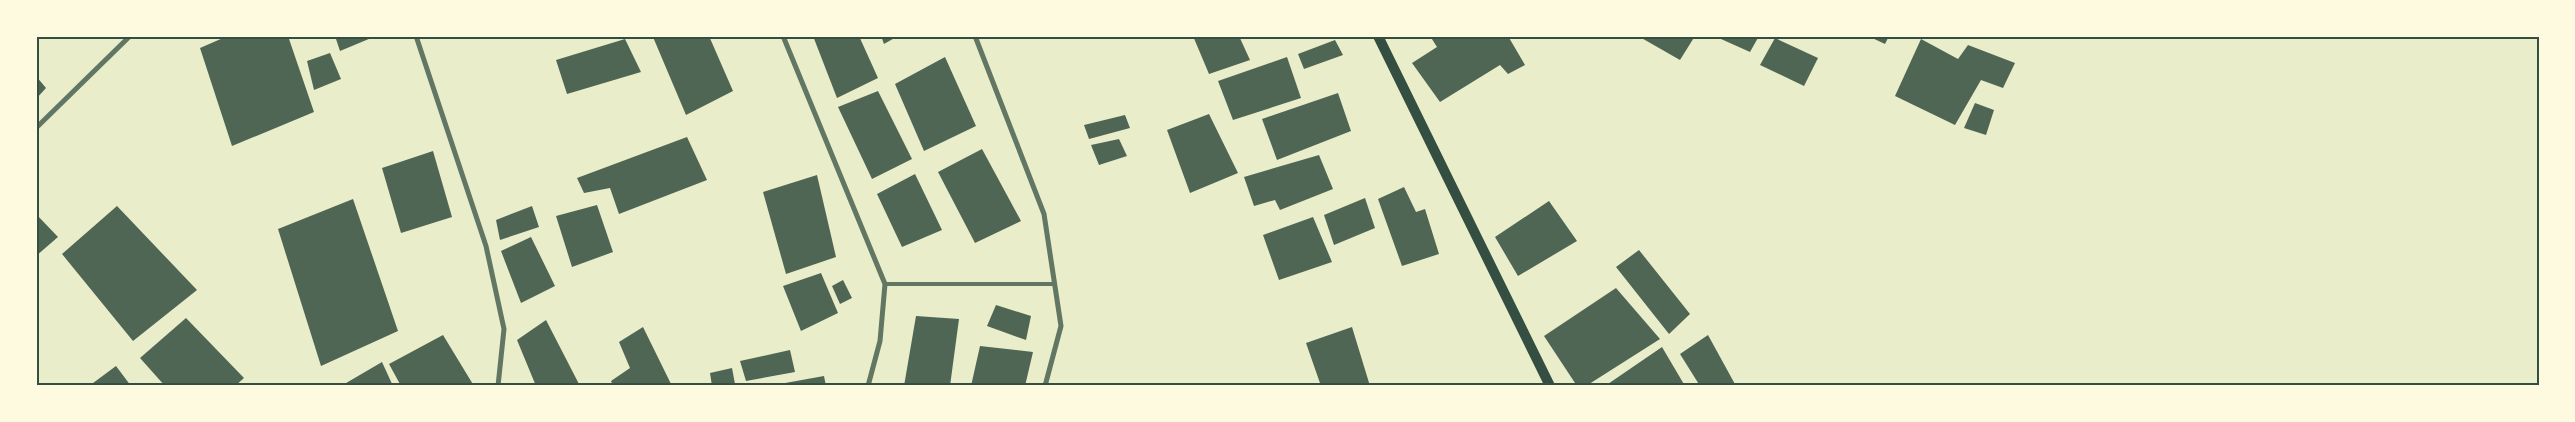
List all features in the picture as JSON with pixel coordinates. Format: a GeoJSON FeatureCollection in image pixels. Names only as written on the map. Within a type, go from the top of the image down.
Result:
{"type":"FeatureCollection","features":[{"type":"Feature","properties":{"kind":"main road"},"geometry":{"type":"LineString","coordinates":[[1378,36],[1550,386]]}},
{"type":"Feature","properties":{"kind":"street"},"geometry":{"type":"LineString","coordinates":[[36,128],[130,36]]}},
{"type":"Feature","properties":{"kind":"street"},"geometry":{"type":"LineString","coordinates":[[416,36],[486,246],[504,328],[498,386]]}},
{"type":"Feature","properties":{"kind":"street"},"geometry":{"type":"LineString","coordinates":[[783,36],[885,284],[880,341],[868,386]]}},
{"type":"Feature","properties":{"kind":"street"},"geometry":{"type":"LineString","coordinates":[[974,36],[1044,214],[1061,326],[1045,386]]}},
{"type":"Feature","properties":{"kind":"lane"},"geometry":{"type":"LineString","coordinates":[[885,284],[1055,284]]}},
{"type":"Feature","properties":{"kind":"building"},"geometry":{"type":"Polygon","coordinates":[[[222,36],[288,36],[314,112],[232,146],[200,48],[223,38],[222,36]]]}},
{"type":"Feature","properties":{"kind":"building"},"geometry":{"type":"Polygon","coordinates":[[[335,36],[376,36],[340,51],[335,36]]]}},
{"type":"Feature","properties":{"kind":"building"},"geometry":{"type":"Polygon","coordinates":[[[709,36],[733,91],[686,115],[653,37],[709,36]]]}},
{"type":"Feature","properties":{"kind":"building"},"geometry":{"type":"Polygon","coordinates":[[[813,36],[859,36],[878,78],[837,98],[813,36]]]}},
{"type":"Feature","properties":{"kind":"building"},"geometry":{"type":"Polygon","coordinates":[[[881,36],[898,36],[884,44],[881,36]]]}},
{"type":"Feature","properties":{"kind":"building"},"geometry":{"type":"Polygon","coordinates":[[[1193,36],[1239,36],[1250,60],[1209,74],[1193,36]]]}},
{"type":"Feature","properties":{"kind":"building"},"geometry":{"type":"Polygon","coordinates":[[[1430,36],[1508,36],[1525,65],[1508,74],[1500,65],[1440,102],[1412,63],[1437,47],[1430,36]]]}},
{"type":"Feature","properties":{"kind":"building"},"geometry":{"type":"Polygon","coordinates":[[[1638,36],[1695,36],[1680,60],[1638,36]]]}},
{"type":"Feature","properties":{"kind":"building"},"geometry":{"type":"Polygon","coordinates":[[[1723,36],[1759,36],[1750,52],[1721,39],[1723,36]]]}},
{"type":"Feature","properties":{"kind":"building"},"geometry":{"type":"Polygon","coordinates":[[[1868,36],[1889,36],[1885,44],[1868,36]]]}},
{"type":"Feature","properties":{"kind":"building"},"geometry":{"type":"Polygon","coordinates":[[[1775,38],[1818,58],[1804,86],[1760,65],[1775,38]]]}},
{"type":"Feature","properties":{"kind":"building"},"geometry":{"type":"Polygon","coordinates":[[[625,39],[641,72],[567,94],[556,60],[625,39]]]}},
{"type":"Feature","properties":{"kind":"building"},"geometry":{"type":"Polygon","coordinates":[[[1921,39],[1958,59],[1968,45],[2015,63],[2003,88],[1981,80],[1955,125],[1895,96],[1921,39]]]}},
{"type":"Feature","properties":{"kind":"building"},"geometry":{"type":"Polygon","coordinates":[[[1335,40],[1343,55],[1304,69],[1298,54],[1335,40]]]}},
{"type":"Feature","properties":{"kind":"building"},"geometry":{"type":"Polygon","coordinates":[[[330,53],[341,79],[314,90],[307,61],[330,53]]]}},
{"type":"Feature","properties":{"kind":"building"},"geometry":{"type":"Polygon","coordinates":[[[945,57],[976,126],[924,151],[895,84],[945,57]]]}},
{"type":"Feature","properties":{"kind":"building"},"geometry":{"type":"Polygon","coordinates":[[[1287,57],[1301,98],[1233,120],[1218,81],[1287,57]]]}},
{"type":"Feature","properties":{"kind":"building"},"geometry":{"type":"Polygon","coordinates":[[[36,76],[46,88],[36,99],[36,76]]]}},
{"type":"Feature","properties":{"kind":"building"},"geometry":{"type":"Polygon","coordinates":[[[878,91],[912,159],[872,179],[838,107],[878,91]]]}},
{"type":"Feature","properties":{"kind":"building"},"geometry":{"type":"Polygon","coordinates":[[[1338,93],[1351,131],[1277,160],[1262,119],[1338,93]]]}},
{"type":"Feature","properties":{"kind":"building"},"geometry":{"type":"Polygon","coordinates":[[[1975,103],[1994,110],[1986,135],[1964,128],[1975,103]]]}},
{"type":"Feature","properties":{"kind":"building"},"geometry":{"type":"Polygon","coordinates":[[[1209,114],[1238,173],[1190,193],[1167,130],[1209,114]]]}},
{"type":"Feature","properties":{"kind":"building"},"geometry":{"type":"Polygon","coordinates":[[[1125,115],[1130,128],[1089,139],[1084,125],[1125,115]]]}},
{"type":"Feature","properties":{"kind":"building"},"geometry":{"type":"Polygon","coordinates":[[[687,137],[707,180],[619,214],[610,188],[584,193],[577,178],[687,137]]]}},
{"type":"Feature","properties":{"kind":"building"},"geometry":{"type":"Polygon","coordinates":[[[1119,139],[1127,156],[1099,165],[1091,145],[1119,139]]]}},
{"type":"Feature","properties":{"kind":"building"},"geometry":{"type":"Polygon","coordinates":[[[982,149],[1021,221],[975,243],[938,172],[982,149]]]}},
{"type":"Feature","properties":{"kind":"building"},"geometry":{"type":"Polygon","coordinates":[[[433,151],[452,217],[401,233],[382,168],[433,151]]]}},
{"type":"Feature","properties":{"kind":"building"},"geometry":{"type":"Polygon","coordinates":[[[1319,155],[1333,189],[1280,210],[1275,200],[1254,206],[1244,177],[1319,155]]]}},
{"type":"Feature","properties":{"kind":"building"},"geometry":{"type":"Polygon","coordinates":[[[915,174],[942,230],[902,247],[877,194],[915,174]]]}},
{"type":"Feature","properties":{"kind":"building"},"geometry":{"type":"Polygon","coordinates":[[[817,175],[836,257],[786,274],[763,192],[817,175]]]}},
{"type":"Feature","properties":{"kind":"building"},"geometry":{"type":"Polygon","coordinates":[[[1404,187],[1416,212],[1425,209],[1439,254],[1402,266],[1378,199],[1404,187]]]}},
{"type":"Feature","properties":{"kind":"building"},"geometry":{"type":"Polygon","coordinates":[[[1365,198],[1375,228],[1334,245],[1324,215],[1365,198]]]}},
{"type":"Feature","properties":{"kind":"building"},"geometry":{"type":"Polygon","coordinates":[[[353,199],[398,331],[321,366],[278,229],[353,199]]]}},
{"type":"Feature","properties":{"kind":"building"},"geometry":{"type":"Polygon","coordinates":[[[1549,201],[1577,241],[1518,276],[1495,237],[1549,201]]]}},
{"type":"Feature","properties":{"kind":"building"},"geometry":{"type":"Polygon","coordinates":[[[597,205],[613,252],[572,267],[556,216],[597,205]]]}},
{"type":"Feature","properties":{"kind":"building"},"geometry":{"type":"Polygon","coordinates":[[[117,206],[197,290],[133,341],[62,254],[117,206]]]}},
{"type":"Feature","properties":{"kind":"building"},"geometry":{"type":"Polygon","coordinates":[[[532,206],[539,227],[500,240],[496,220],[532,206]]]}},
{"type":"Feature","properties":{"kind":"building"},"geometry":{"type":"Polygon","coordinates":[[[36,214],[58,237],[36,256],[36,214]]]}},
{"type":"Feature","properties":{"kind":"building"},"geometry":{"type":"Polygon","coordinates":[[[1313,217],[1332,262],[1279,280],[1263,235],[1313,217]]]}},
{"type":"Feature","properties":{"kind":"building"},"geometry":{"type":"Polygon","coordinates":[[[531,237],[555,286],[521,303],[501,251],[531,237]]]}},
{"type":"Feature","properties":{"kind":"building"},"geometry":{"type":"Polygon","coordinates":[[[1639,250],[1690,314],[1669,334],[1616,267],[1639,250]]]}},
{"type":"Feature","properties":{"kind":"building"},"geometry":{"type":"Polygon","coordinates":[[[821,273],[838,313],[801,331],[783,286],[821,273]]]}},
{"type":"Feature","properties":{"kind":"building"},"geometry":{"type":"Polygon","coordinates":[[[843,280],[852,298],[840,304],[832,286],[843,280]]]}},
{"type":"Feature","properties":{"kind":"building"},"geometry":{"type":"Polygon","coordinates":[[[1616,288],[1660,339],[1586,386],[1577,386],[1544,336],[1616,288]]]}},
{"type":"Feature","properties":{"kind":"building"},"geometry":{"type":"Polygon","coordinates":[[[996,305],[1031,316],[1026,340],[987,326],[996,305]]]}},
{"type":"Feature","properties":{"kind":"building"},"geometry":{"type":"Polygon","coordinates":[[[916,316],[959,319],[950,386],[904,386],[916,316]]]}},
{"type":"Feature","properties":{"kind":"building"},"geometry":{"type":"Polygon","coordinates":[[[186,318],[244,378],[235,386],[165,386],[140,358],[186,318]]]}},
{"type":"Feature","properties":{"kind":"building"},"geometry":{"type":"Polygon","coordinates":[[[546,320],[580,386],[536,386],[517,340],[546,320]]]}},
{"type":"Feature","properties":{"kind":"building"},"geometry":{"type":"Polygon","coordinates":[[[643,327],[672,386],[613,386],[611,381],[630,368],[619,342],[643,327]]]}},
{"type":"Feature","properties":{"kind":"building"},"geometry":{"type":"Polygon","coordinates":[[[1352,327],[1370,386],[1321,386],[1306,343],[1352,327]]]}},
{"type":"Feature","properties":{"kind":"building"},"geometry":{"type":"Polygon","coordinates":[[[443,335],[474,386],[401,386],[389,364],[443,335]]]}},
{"type":"Feature","properties":{"kind":"building"},"geometry":{"type":"Polygon","coordinates":[[[1708,335],[1736,386],[1700,386],[1680,354],[1708,335]]]}},
{"type":"Feature","properties":{"kind":"building"},"geometry":{"type":"Polygon","coordinates":[[[980,346],[1033,352],[1025,386],[971,386],[980,346]]]}},
{"type":"Feature","properties":{"kind":"building"},"geometry":{"type":"Polygon","coordinates":[[[1662,347],[1685,386],[1605,386],[1662,347]]]}},
{"type":"Feature","properties":{"kind":"building"},"geometry":{"type":"Polygon","coordinates":[[[790,350],[795,372],[746,381],[740,361],[790,350]]]}},
{"type":"Feature","properties":{"kind":"building"},"geometry":{"type":"Polygon","coordinates":[[[382,362],[393,386],[341,386],[382,362]]]}},
{"type":"Feature","properties":{"kind":"building"},"geometry":{"type":"Polygon","coordinates":[[[116,366],[131,386],[89,386],[116,366]]]}},
{"type":"Feature","properties":{"kind":"building"},"geometry":{"type":"Polygon","coordinates":[[[732,368],[735,384],[712,386],[710,373],[732,368]]]}},
{"type":"Feature","properties":{"kind":"building"},"geometry":{"type":"Polygon","coordinates":[[[824,376],[826,386],[774,386],[774,385],[824,376]]]}}]}
